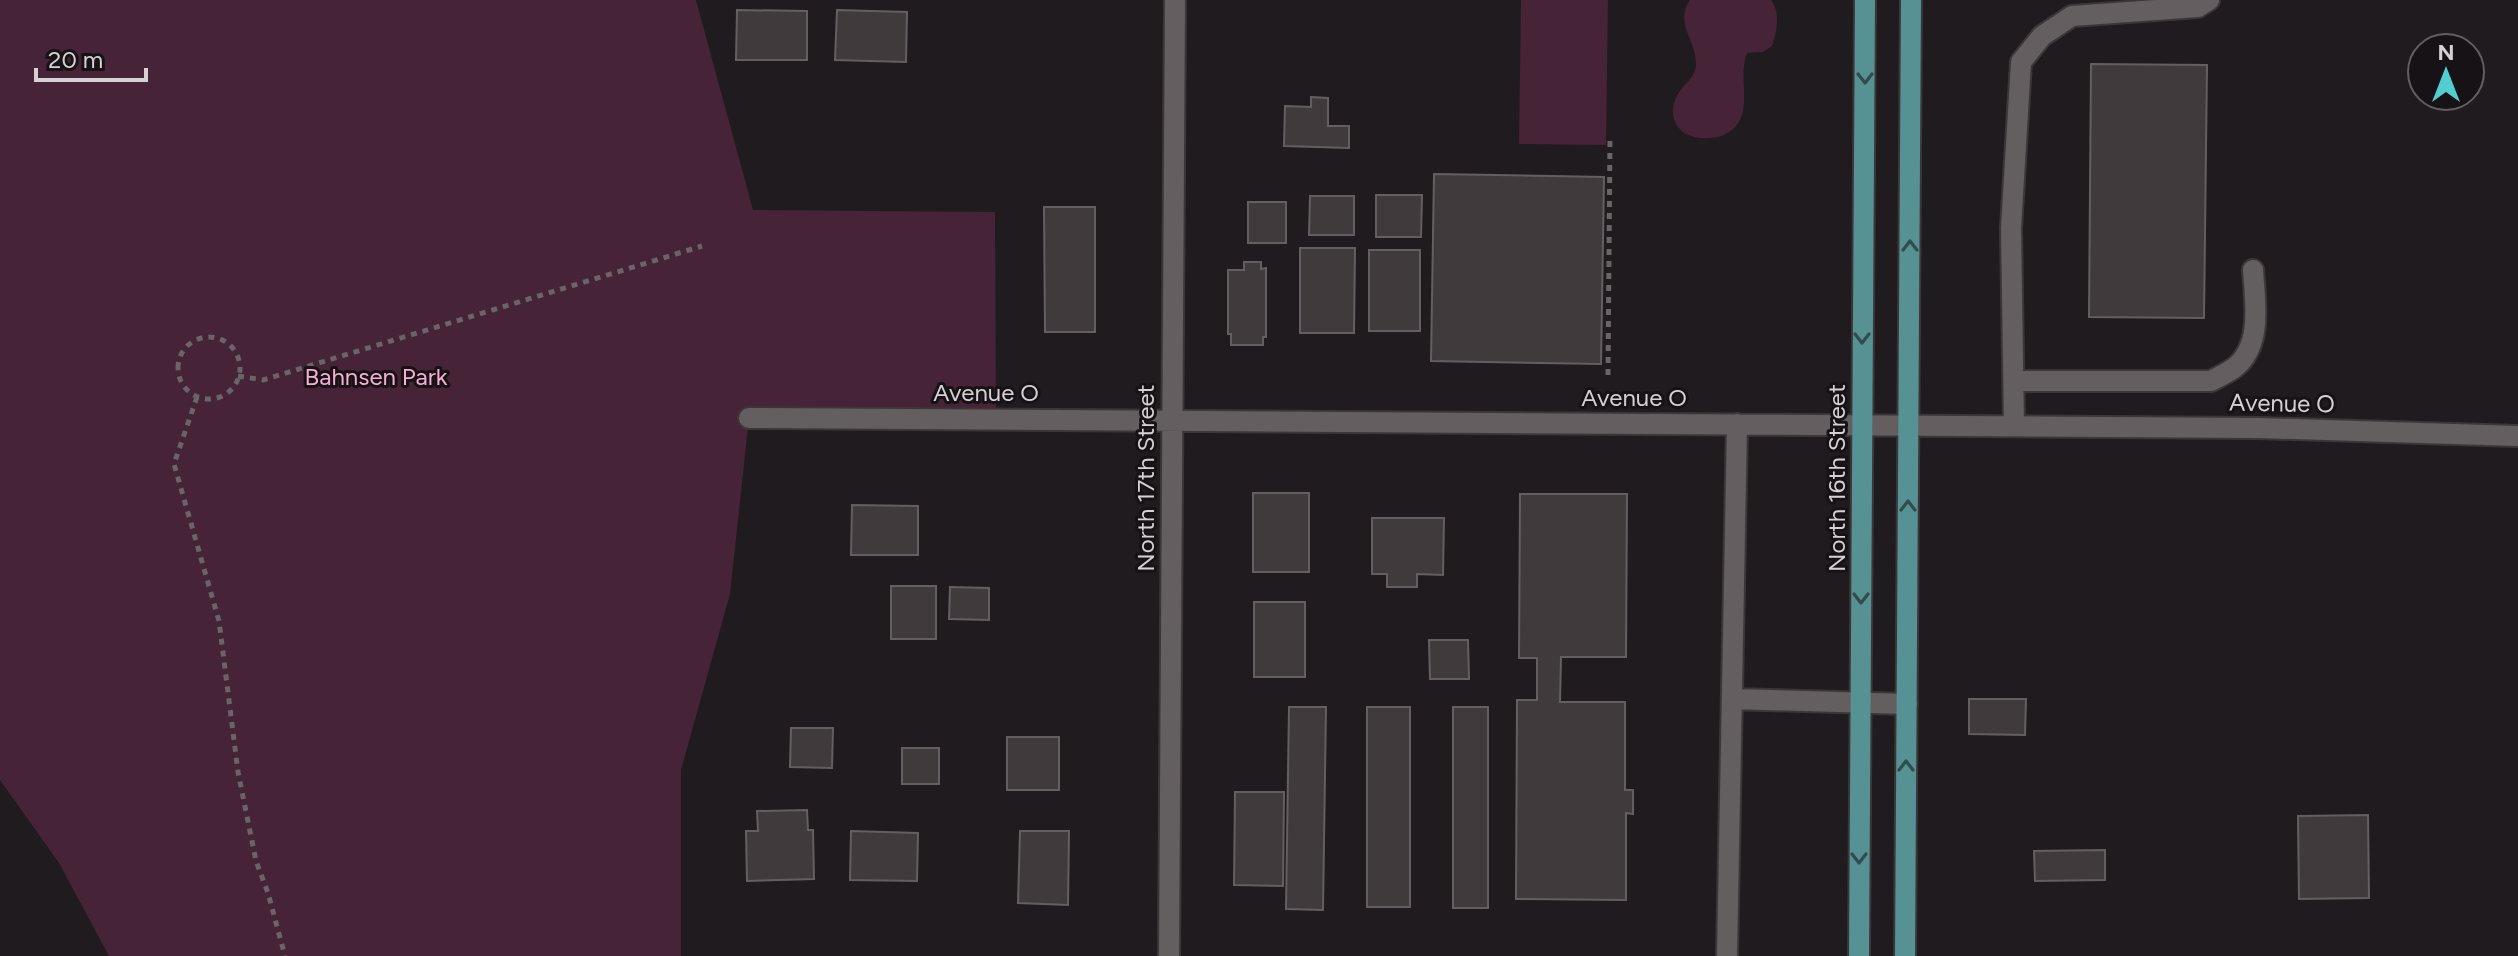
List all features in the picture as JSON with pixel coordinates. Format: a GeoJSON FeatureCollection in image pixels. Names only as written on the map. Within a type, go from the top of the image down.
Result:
{"type":"FeatureCollection","features":[{"type":"Feature","properties":{"kind":"main road","name":"North 16th Street"},"geometry":{"type":"LineString","coordinates":[[1859,956],[1865,0]]}},
{"type":"Feature","properties":{"kind":"main road"},"geometry":{"type":"LineString","coordinates":[[1905,956],[1911,0]]}},
{"type":"Feature","properties":{"kind":"street","name":"North 17th Street"},"geometry":{"type":"LineString","coordinates":[[1169,956],[1175,0]]}},
{"type":"Feature","properties":{"kind":"street"},"geometry":{"type":"LineString","coordinates":[[2014,426],[2011,228],[2021,62],[2042,36],[2072,16],[2198,7],[2209,0]]}},
{"type":"Feature","properties":{"kind":"street"},"geometry":{"type":"LineString","coordinates":[[2014,381],[2211,381],[2237,367],[2253,340],[2253,270]]}},
{"type":"Feature","properties":{"kind":"street","name":"Avenue O"},"geometry":{"type":"LineString","coordinates":[[749,418],[2258,428],[2518,436]]}},
{"type":"Feature","properties":{"kind":"street"},"geometry":{"type":"LineString","coordinates":[[1727,956],[1737,424]]}},
{"type":"Feature","properties":{"kind":"street"},"geometry":{"type":"LineString","coordinates":[[1732,699],[1907,704]]}},
{"type":"Feature","properties":{"kind":"path"},"geometry":{"type":"LineString","coordinates":[[1608,375],[1610,136]]}},
{"type":"Feature","properties":{"kind":"path"},"geometry":{"type":"LineString","coordinates":[[238,376],[263,380],[702,246]]}},
{"type":"Feature","properties":{"kind":"path"},"geometry":{"type":"LineString","coordinates":[[212,337],[222,340],[230,346],[239,366],[238,376],[226,393],[217,398],[197,397],[189,392],[179,376],[180,356],[192,342],[212,337]]}},
{"type":"Feature","properties":{"kind":"path"},"geometry":{"type":"LineString","coordinates":[[197,397],[174,464],[219,621],[238,772],[256,861],[285,956]]}},
{"type":"Feature","properties":{"kind":"green space","name":"Bahnsen Park"},"geometry":{"type":"Polygon","coordinates":[[[0,0],[696,0],[753,210],[995,212],[996,419],[749,418],[730,594],[681,770],[681,956],[109,956],[59,863],[0,780],[0,0]]]}},
{"type":"Feature","properties":{"kind":"green space"},"geometry":{"type":"Polygon","coordinates":[[[1521,0],[1608,0],[1606,145],[1519,144],[1521,0]]]}},
{"type":"Feature","properties":{"kind":"green space"},"geometry":{"type":"Polygon","coordinates":[[[1690,0],[1771,0],[1777,16],[1772,46],[1763,52],[1747,53],[1740,119],[1734,128],[1716,137],[1694,137],[1682,131],[1674,120],[1675,101],[1692,77],[1696,64],[1684,16],[1690,0]]]}},
{"type":"Feature","properties":{"kind":"building"},"geometry":{"type":"Polygon","coordinates":[[[737,10],[807,11],[807,60],[736,60],[737,10]]]}},
{"type":"Feature","properties":{"kind":"building"},"geometry":{"type":"Polygon","coordinates":[[[837,10],[907,12],[906,62],[835,60],[837,10]]]}},
{"type":"Feature","properties":{"kind":"building"},"geometry":{"type":"Polygon","coordinates":[[[2091,64],[2207,65],[2204,318],[2089,317],[2091,64]]]}},
{"type":"Feature","properties":{"kind":"building"},"geometry":{"type":"Polygon","coordinates":[[[1311,97],[1328,98],[1328,126],[1349,126],[1349,148],[1284,146],[1285,106],[1311,107],[1311,97]]]}},
{"type":"Feature","properties":{"kind":"building"},"geometry":{"type":"Polygon","coordinates":[[[1434,174],[1604,177],[1601,364],[1431,361],[1434,174]]]}},
{"type":"Feature","properties":{"kind":"building"},"geometry":{"type":"Polygon","coordinates":[[[1376,195],[1422,195],[1421,237],[1376,237],[1376,195]]]}},
{"type":"Feature","properties":{"kind":"building"},"geometry":{"type":"Polygon","coordinates":[[[1310,196],[1354,196],[1354,235],[1309,235],[1310,196]]]}},
{"type":"Feature","properties":{"kind":"building"},"geometry":{"type":"Polygon","coordinates":[[[1248,202],[1286,202],[1286,243],[1248,243],[1248,202]]]}},
{"type":"Feature","properties":{"kind":"building"},"geometry":{"type":"Polygon","coordinates":[[[1044,207],[1095,207],[1095,332],[1045,332],[1044,207]]]}},
{"type":"Feature","properties":{"kind":"building"},"geometry":{"type":"Polygon","coordinates":[[[1300,248],[1355,248],[1354,333],[1300,333],[1300,248]]]}},
{"type":"Feature","properties":{"kind":"building"},"geometry":{"type":"Polygon","coordinates":[[[1369,250],[1420,250],[1420,331],[1369,331],[1369,250]]]}},
{"type":"Feature","properties":{"kind":"building"},"geometry":{"type":"Polygon","coordinates":[[[1244,262],[1261,262],[1261,269],[1266,268],[1266,337],[1263,337],[1263,345],[1231,345],[1231,334],[1228,334],[1228,270],[1244,270],[1244,262]]]}},
{"type":"Feature","properties":{"kind":"building"},"geometry":{"type":"Polygon","coordinates":[[[1253,493],[1309,493],[1309,572],[1253,572],[1253,493]]]}},
{"type":"Feature","properties":{"kind":"building"},"geometry":{"type":"Polygon","coordinates":[[[1520,494],[1627,494],[1626,657],[1561,657],[1560,702],[1625,702],[1625,790],[1633,790],[1633,814],[1626,813],[1626,900],[1516,899],[1517,700],[1537,700],[1537,658],[1519,658],[1520,494]]]}},
{"type":"Feature","properties":{"kind":"building"},"geometry":{"type":"Polygon","coordinates":[[[852,505],[918,506],[918,555],[851,555],[852,505]]]}},
{"type":"Feature","properties":{"kind":"building"},"geometry":{"type":"Polygon","coordinates":[[[1372,518],[1444,518],[1443,575],[1417,574],[1417,587],[1387,587],[1387,574],[1372,574],[1372,518]]]}},
{"type":"Feature","properties":{"kind":"building"},"geometry":{"type":"Polygon","coordinates":[[[891,586],[936,586],[936,639],[891,639],[891,586]]]}},
{"type":"Feature","properties":{"kind":"building"},"geometry":{"type":"Polygon","coordinates":[[[950,587],[989,588],[989,620],[949,619],[950,587]]]}},
{"type":"Feature","properties":{"kind":"building"},"geometry":{"type":"Polygon","coordinates":[[[1254,602],[1305,602],[1305,677],[1254,677],[1254,602]]]}},
{"type":"Feature","properties":{"kind":"building"},"geometry":{"type":"Polygon","coordinates":[[[1429,640],[1468,640],[1469,679],[1430,679],[1429,640]]]}},
{"type":"Feature","properties":{"kind":"building"},"geometry":{"type":"Polygon","coordinates":[[[1969,699],[2026,699],[2025,735],[1969,734],[1969,699]]]}},
{"type":"Feature","properties":{"kind":"building"},"geometry":{"type":"Polygon","coordinates":[[[1289,707],[1326,707],[1323,910],[1286,909],[1289,707]]]}},
{"type":"Feature","properties":{"kind":"building"},"geometry":{"type":"Polygon","coordinates":[[[1367,707],[1410,707],[1410,907],[1367,907],[1367,707]]]}},
{"type":"Feature","properties":{"kind":"building"},"geometry":{"type":"Polygon","coordinates":[[[1453,707],[1488,707],[1488,908],[1453,908],[1453,707]]]}},
{"type":"Feature","properties":{"kind":"building"},"geometry":{"type":"Polygon","coordinates":[[[791,728],[833,728],[832,768],[790,767],[791,728]]]}},
{"type":"Feature","properties":{"kind":"building"},"geometry":{"type":"Polygon","coordinates":[[[1007,737],[1059,737],[1059,790],[1007,790],[1007,737]]]}},
{"type":"Feature","properties":{"kind":"building"},"geometry":{"type":"Polygon","coordinates":[[[902,748],[939,748],[939,784],[902,784],[902,748]]]}},
{"type":"Feature","properties":{"kind":"building"},"geometry":{"type":"Polygon","coordinates":[[[1235,792],[1284,792],[1283,886],[1234,885],[1235,792]]]}},
{"type":"Feature","properties":{"kind":"building"},"geometry":{"type":"Polygon","coordinates":[[[807,810],[808,830],[813,830],[814,879],[747,881],[746,831],[758,831],[757,811],[807,810]]]}},
{"type":"Feature","properties":{"kind":"building"},"geometry":{"type":"Polygon","coordinates":[[[2368,815],[2369,898],[2299,899],[2298,816],[2368,815]]]}},
{"type":"Feature","properties":{"kind":"building"},"geometry":{"type":"Polygon","coordinates":[[[851,831],[918,833],[917,881],[850,880],[851,831]]]}},
{"type":"Feature","properties":{"kind":"building"},"geometry":{"type":"Polygon","coordinates":[[[1020,831],[1069,831],[1068,905],[1018,903],[1020,831]]]}},
{"type":"Feature","properties":{"kind":"building"},"geometry":{"type":"Polygon","coordinates":[[[2105,850],[2105,880],[2035,881],[2034,851],[2105,850]]]}}]}
